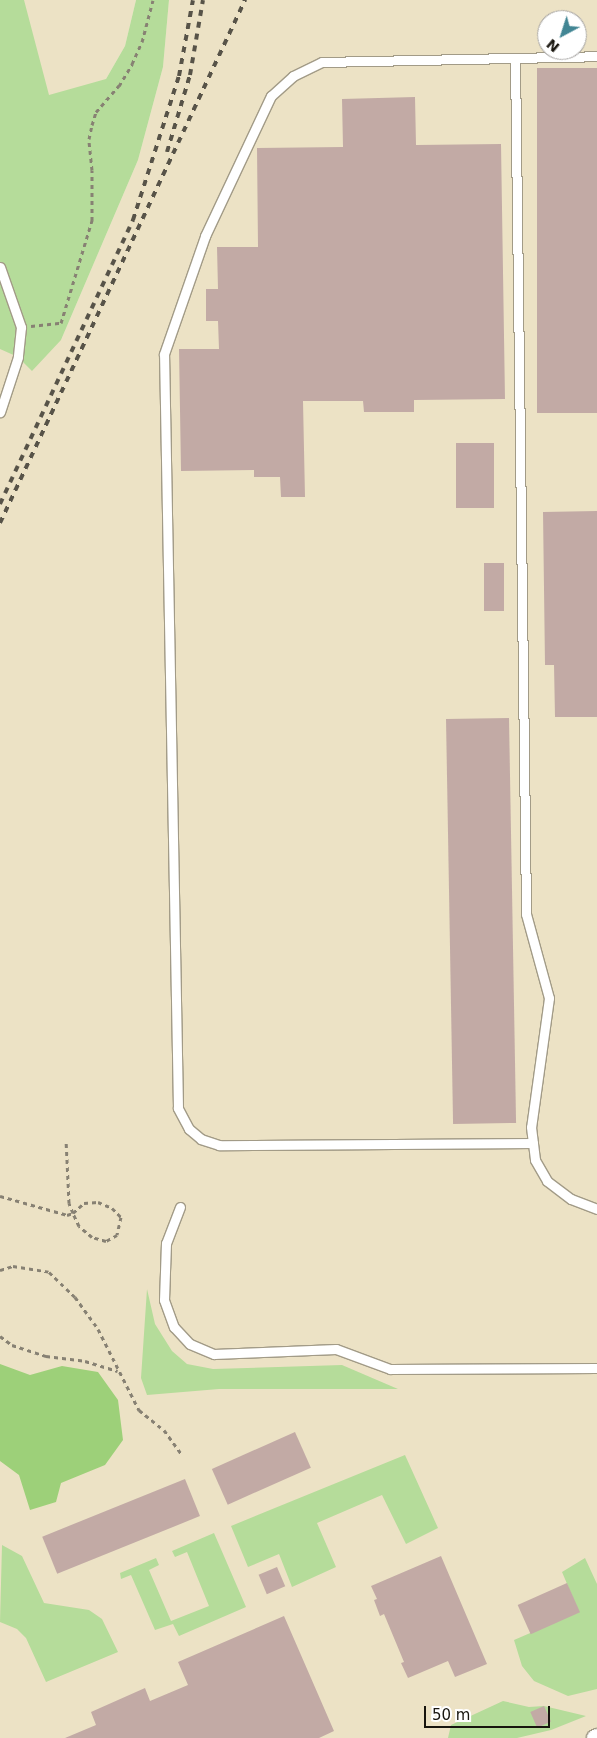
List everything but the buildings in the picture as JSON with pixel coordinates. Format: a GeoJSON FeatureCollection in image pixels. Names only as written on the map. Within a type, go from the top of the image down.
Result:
{"type":"FeatureCollection","features":[{"type":"Feature","properties":{"kind":"lane"},"geometry":{"type":"LineString","coordinates":[[533,1143],[219,1144],[201,1138],[189,1129],[178,1108],[164,354],[218,209],[271,96],[293,76],[322,62],[597,56]]}},
{"type":"Feature","properties":{"kind":"lane"},"geometry":{"type":"LineString","coordinates":[[515,59],[526,914],[549,998],[531,1127],[535,1160],[547,1181],[571,1199],[597,1209]]}},
{"type":"Feature","properties":{"kind":"lane"},"geometry":{"type":"LineString","coordinates":[[0,266],[21,328],[18,357],[0,412]]}},
{"type":"Feature","properties":{"kind":"lane"},"geometry":{"type":"LineString","coordinates":[[180,1207],[166,1243],[164,1300],[174,1327],[190,1344],[214,1354],[336,1349],[390,1368],[597,1368]]}},
{"type":"Feature","properties":{"kind":"path"},"geometry":{"type":"LineString","coordinates":[[21,328],[61,322],[92,220],[92,170],[89,139],[92,125],[96,112],[119,86],[132,64],[142,42],[153,0]]}},
{"type":"Feature","properties":{"kind":"path"},"geometry":{"type":"LineString","coordinates":[[0,1196],[44,1211],[73,1213],[84,1203],[98,1202],[112,1208],[121,1217],[117,1235],[106,1241],[92,1237],[79,1226],[73,1213],[68,1202],[66,1140]]}},
{"type":"Feature","properties":{"kind":"path"},"geometry":{"type":"LineString","coordinates":[[0,1270],[13,1266],[49,1272],[75,1296],[98,1329],[139,1410],[164,1430],[182,1455]]}},
{"type":"Feature","properties":{"kind":"path"},"geometry":{"type":"LineString","coordinates":[[0,1336],[12,1346],[46,1356],[85,1361],[118,1371]]}},
{"type":"Feature","properties":{"kind":"shaded area"},"geometry":{"type":"Polygon","coordinates":[[[0,0],[136,0],[125,46],[106,79],[61,340],[138,160],[163,67],[169,0],[597,0],[597,1738],[0,1738],[0,0]]]}},
{"type":"Feature","properties":{"kind":"green space"},"geometry":{"type":"Polygon","coordinates":[[[0,0],[24,0],[49,95],[106,79],[125,46],[136,0],[169,0],[163,67],[138,160],[61,340],[32,371],[18,357],[0,349],[0,0]]]}},
{"type":"Feature","properties":{"kind":"green space"},"geometry":{"type":"Polygon","coordinates":[[[147,1289],[155,1324],[172,1351],[187,1364],[213,1369],[342,1365],[398,1389],[219,1389],[147,1395],[141,1378],[147,1289]]]}},
{"type":"Feature","properties":{"kind":"green space"},"geometry":{"type":"Polygon","coordinates":[[[0,1364],[30,1375],[62,1366],[98,1372],[118,1400],[123,1440],[105,1465],[61,1483],[56,1502],[30,1510],[19,1475],[0,1461],[0,1364]]]}},
{"type":"Feature","properties":{"kind":"green space"},"geometry":{"type":"Polygon","coordinates":[[[405,1455],[438,1528],[406,1544],[382,1495],[317,1523],[336,1567],[292,1587],[279,1554],[248,1567],[231,1526],[405,1455]]]}},
{"type":"Feature","properties":{"kind":"green space"},"geometry":{"type":"Polygon","coordinates":[[[214,1533],[246,1607],[179,1636],[173,1624],[155,1630],[131,1575],[121,1579],[120,1573],[156,1558],[159,1565],[149,1570],[171,1621],[209,1606],[187,1552],[175,1557],[172,1551],[214,1533]]]}},
{"type":"Feature","properties":{"kind":"green space"},"geometry":{"type":"Polygon","coordinates":[[[2,1545],[22,1556],[44,1603],[89,1610],[102,1619],[118,1652],[46,1682],[26,1638],[17,1629],[0,1622],[2,1545]]]}},
{"type":"Feature","properties":{"kind":"green space"},"geometry":{"type":"Polygon","coordinates":[[[585,1558],[597,1584],[597,1689],[568,1696],[534,1681],[522,1666],[514,1640],[579,1612],[562,1572],[585,1558]]]}},
{"type":"Feature","properties":{"kind":"green space"},"geometry":{"type":"Polygon","coordinates":[[[503,1701],[529,1707],[544,1706],[586,1716],[551,1730],[517,1738],[448,1738],[451,1725],[503,1701]]]}},
{"type":"Feature","properties":{"kind":"railway"},"geometry":{"type":"LineString","coordinates":[[0,504],[133,220],[179,76],[193,0]]}},
{"type":"Feature","properties":{"kind":"railway"},"geometry":{"type":"LineString","coordinates":[[167,152],[190,75],[203,0]]}},
{"type":"Feature","properties":{"kind":"railway"},"geometry":{"type":"LineString","coordinates":[[0,523],[245,0]]}}]}
